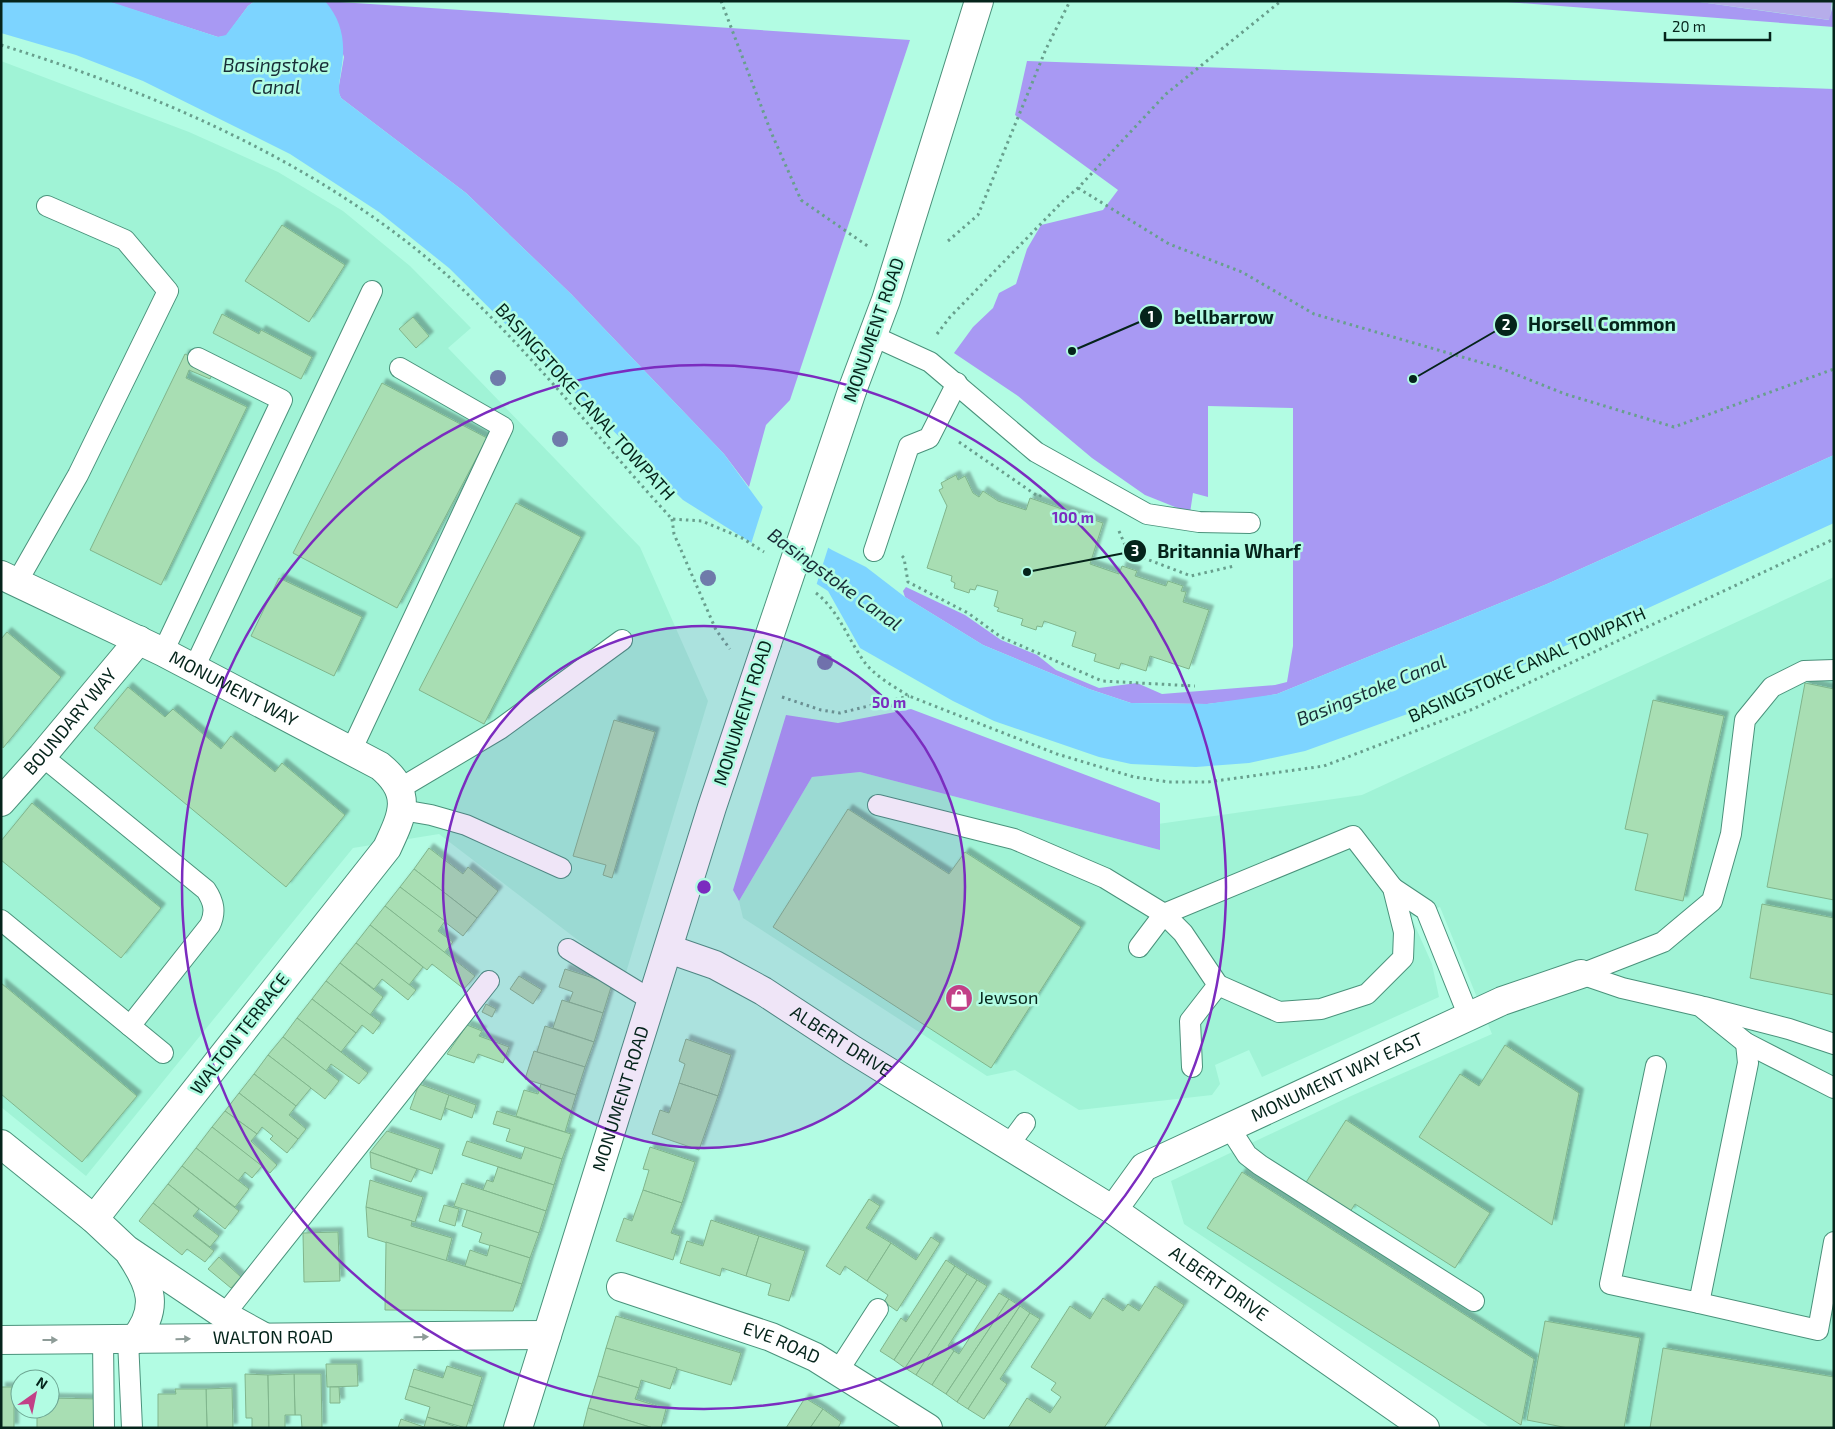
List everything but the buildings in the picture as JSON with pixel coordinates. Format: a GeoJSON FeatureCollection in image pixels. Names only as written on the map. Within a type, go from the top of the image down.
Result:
{"type":"FeatureCollection","features":[{"type":"Feature","properties":{"kind":"street","name":"MONUMENT ROAD"},"geometry":{"type":"LineString","coordinates":[[518,1428],[653,1001],[712,807],[853,388],[886,300],[979,1]]}},
{"type":"Feature","properties":{"kind":"street","name":"MONUMENT WAY"},"geometry":{"type":"LineString","coordinates":[[9,579],[151,646],[380,766],[391,775],[400,800]]}},
{"type":"Feature","properties":{"kind":"street","name":"BOUNDARY WAY"},"geometry":{"type":"LineString","coordinates":[[1,802],[42,756],[151,646]]}},
{"type":"Feature","properties":{"kind":"street","name":"WALTON TERRACE"},"geometry":{"type":"LineString","coordinates":[[94,1219],[387,848],[402,817],[400,800]]}},
{"type":"Feature","properties":{"kind":"street","name":"ALBERT DRIVE"},"geometry":{"type":"LineString","coordinates":[[669,949],[715,965],[763,991],[1113,1210],[1425,1428]]}},
{"type":"Feature","properties":{"kind":"street","name":"MONUMENT WAY EAST"},"geometry":{"type":"LineString","coordinates":[[1113,1210],[1144,1167],[1502,1001],[1581,974]]}},
{"type":"Feature","properties":{"kind":"street"},"geometry":{"type":"LineString","coordinates":[[1,1144],[94,1219],[126,1249],[224,1315],[265,1338]]}},
{"type":"Feature","properties":{"kind":"street"},"geometry":{"type":"LineString","coordinates":[[122,1340],[146,1322],[150,1295],[144,1275],[126,1249]]}},
{"type":"Feature","properties":{"kind":"street","name":"EVE ROAD"},"geometry":{"type":"LineString","coordinates":[[621,1286],[771,1337],[815,1357],[928,1428]]}},
{"type":"Feature","properties":{"kind":"street","name":"WALTON ROAD"},"geometry":{"type":"LineString","coordinates":[[1,1340],[547,1335]]}},
{"type":"Feature","properties":{"kind":"lane"},"geometry":{"type":"LineString","coordinates":[[9,579],[78,476],[168,292],[125,240],[47,206]]}},
{"type":"Feature","properties":{"kind":"lane"},"geometry":{"type":"LineString","coordinates":[[194,668],[372,291]]}},
{"type":"Feature","properties":{"kind":"lane"},"geometry":{"type":"LineString","coordinates":[[873,336],[930,362],[1036,452],[1147,514],[1199,522],[1250,524]]}},
{"type":"Feature","properties":{"kind":"lane"},"geometry":{"type":"LineString","coordinates":[[151,646],[282,400],[198,358]]}},
{"type":"Feature","properties":{"kind":"lane"},"geometry":{"type":"LineString","coordinates":[[351,751],[503,427],[400,368]]}},
{"type":"Feature","properties":{"kind":"lane"},"geometry":{"type":"LineString","coordinates":[[876,547],[908,446],[929,438],[957,384]]}},
{"type":"Feature","properties":{"kind":"lane"},"geometry":{"type":"LineString","coordinates":[[561,868],[466,825],[431,815],[400,800],[622,640]]}},
{"type":"Feature","properties":{"kind":"lane"},"geometry":{"type":"LineString","coordinates":[[1581,974],[1663,942],[1712,901],[1731,834],[1745,720],[1772,687],[1804,671],[1834,670]]}},
{"type":"Feature","properties":{"kind":"lane"},"geometry":{"type":"LineString","coordinates":[[42,756],[206,890],[212,900],[214,910],[210,925],[130,1026]]}},
{"type":"Feature","properties":{"kind":"lane"},"geometry":{"type":"LineString","coordinates":[[878,805],[1014,839],[1105,878],[1164,914],[1183,933],[1218,985],[1279,1012],[1321,1009],[1367,994],[1403,958],[1404,932],[1393,888]]}},
{"type":"Feature","properties":{"kind":"lane"},"geometry":{"type":"LineString","coordinates":[[1139,947],[1164,914],[1353,836],[1393,888],[1426,910],[1469,1017]]}},
{"type":"Feature","properties":{"kind":"lane"},"geometry":{"type":"LineString","coordinates":[[1,920],[163,1053]]}},
{"type":"Feature","properties":{"kind":"lane"},"geometry":{"type":"LineString","coordinates":[[568,949],[653,1001]]}},
{"type":"Feature","properties":{"kind":"lane"},"geometry":{"type":"LineString","coordinates":[[1581,974],[1622,988],[1789,1029],[1834,1044]]}},
{"type":"Feature","properties":{"kind":"lane"},"geometry":{"type":"LineString","coordinates":[[224,1315],[489,981]]}},
{"type":"Feature","properties":{"kind":"lane"},"geometry":{"type":"LineString","coordinates":[[1192,1067],[1190,1021],[1218,985]]}},
{"type":"Feature","properties":{"kind":"lane"},"geometry":{"type":"LineString","coordinates":[[1700,1006],[1746,1043],[1834,1088]]}},
{"type":"Feature","properties":{"kind":"lane"},"geometry":{"type":"LineString","coordinates":[[1699,1303],[1748,1064],[1746,1043]]}},
{"type":"Feature","properties":{"kind":"lane"},"geometry":{"type":"LineString","coordinates":[[1656,1066],[1610,1284],[1826,1331],[1834,1242]]}},
{"type":"Feature","properties":{"kind":"lane"},"geometry":{"type":"LineString","coordinates":[[1008,1146],[1025,1123]]}},
{"type":"Feature","properties":{"kind":"lane"},"geometry":{"type":"LineString","coordinates":[[1229,1128],[1247,1155],[1260,1165],[1474,1301]]}},
{"type":"Feature","properties":{"kind":"lane"},"geometry":{"type":"LineString","coordinates":[[838,1371],[878,1309]]}},
{"type":"Feature","properties":{"kind":"lane"},"geometry":{"type":"LineString","coordinates":[[104,1428],[122,1340]]}},
{"type":"Feature","properties":{"kind":"lane"},"geometry":{"type":"LineString","coordinates":[[122,1340],[132,1428]]}},
{"type":"Feature","properties":{"kind":"path"},"geometry":{"type":"LineString","coordinates":[[721,1],[772,132],[802,200],[870,248]]}},
{"type":"Feature","properties":{"kind":"path"},"geometry":{"type":"LineString","coordinates":[[948,241],[978,215],[1046,49],[1070,1]]}},
{"type":"Feature","properties":{"kind":"path"},"geometry":{"type":"LineString","coordinates":[[918,357],[950,317],[1078,188],[1166,94],[1281,1]]}},
{"type":"Feature","properties":{"kind":"path","name":"BASINGSTOKE CANAL TOWPATH"},"geometry":{"type":"LineString","coordinates":[[1,45],[72,67],[142,93],[290,166],[384,224],[459,286],[500,326],[672,519],[702,521],[742,538],[772,558]]}},
{"type":"Feature","properties":{"kind":"path"},"geometry":{"type":"LineString","coordinates":[[1078,188],[1170,244],[1242,272],[1314,314],[1500,368],[1565,394],[1674,427],[1834,369]]}},
{"type":"Feature","properties":{"kind":"path"},"geometry":{"type":"LineString","coordinates":[[672,519],[674,534],[716,630],[734,654]]}},
{"type":"Feature","properties":{"kind":"path","name":"BASINGSTOKE CANAL TOWPATH"},"geometry":{"type":"LineString","coordinates":[[814,591],[828,602],[864,662],[889,684],[908,696],[1058,754],[1134,777],[1169,782],[1208,782],[1324,766],[1473,708],[1834,539]]}},
{"type":"Feature","properties":{"kind":"path"},"geometry":{"type":"LineString","coordinates":[[876,547],[904,558],[908,582],[968,613],[1001,636],[1102,681],[1195,686]]}},
{"type":"Feature","properties":{"kind":"path"},"geometry":{"type":"LineString","coordinates":[[776,696],[821,710],[840,713],[908,696]]}},
{"type":"Feature","properties":{"kind":"shaded area"},"geometry":{"type":"Polygon","coordinates":[[[255,1],[248,6],[226,36],[218,37],[109,2],[255,1]]]}},
{"type":"Feature","properties":{"kind":"shaded area"},"geometry":{"type":"Polygon","coordinates":[[[325,1],[910,40],[790,400],[766,425],[749,487],[724,454],[571,294],[466,193],[341,98],[338,91],[344,57],[325,1]]]}},
{"type":"Feature","properties":{"kind":"shaded area"},"geometry":{"type":"Polygon","coordinates":[[[1495,1],[1693,1],[1829,20],[1834,1],[1834,27],[1495,1]]]}},
{"type":"Feature","properties":{"kind":"shaded area"},"geometry":{"type":"Polygon","coordinates":[[[1693,1],[1832,1],[1830,20],[1693,1]]]}},
{"type":"Feature","properties":{"kind":"shaded area"},"geometry":{"type":"Polygon","coordinates":[[[1,61],[189,132],[278,172],[343,211],[410,266],[471,328],[448,348],[640,547],[708,701],[625,976],[439,834],[353,848],[86,1176],[1,1107],[1,61]]]}},
{"type":"Feature","properties":{"kind":"shaded area"},"geometry":{"type":"Polygon","coordinates":[[[1027,61],[1834,89],[1834,455],[1547,584],[1277,694],[1207,704],[1131,703],[1089,689],[983,645],[905,597],[903,591],[906,587],[965,615],[1001,640],[1037,655],[1056,670],[1099,688],[1137,683],[1162,694],[1275,685],[1287,682],[1293,646],[1293,408],[1208,406],[1208,497],[1193,493],[1190,513],[1145,495],[1092,458],[1018,396],[954,353],[973,327],[993,308],[999,293],[1016,284],[1027,249],[1041,225],[1103,210],[1118,190],[1015,115],[1027,61]]]}},
{"type":"Feature","properties":{"kind":"shaded area"},"geometry":{"type":"Polygon","coordinates":[[[1834,577],[1834,1428],[1491,1428],[1184,1224],[1171,1181],[1351,1096],[1492,1034],[1440,907],[1411,917],[1432,964],[1439,997],[1262,1077],[1249,1050],[1215,1065],[1220,1084],[1212,1095],[1079,1110],[1015,1070],[987,1076],[743,918],[739,901],[812,777],[860,772],[1160,850],[1158,824],[1362,795],[1834,577]]]}},
{"type":"Feature","properties":{"kind":"shaded area"},"geometry":{"type":"Polygon","coordinates":[[[911,709],[1160,803],[1160,850],[860,772],[812,777],[739,901],[733,890],[786,715],[838,723],[911,709]]]}},
{"type":"Feature","properties":{"kind":"water","name":"Basingstoke Canal"},"geometry":{"type":"Polygon","coordinates":[[[1,1],[108,1],[218,37],[226,35],[248,6],[255,1],[325,1],[336,17],[342,34],[343,52],[339,88],[341,98],[466,193],[571,294],[724,454],[765,510],[832,550],[866,567],[905,597],[983,645],[1089,689],[1131,703],[1207,704],[1277,694],[1547,584],[1834,455],[1834,523],[1449,699],[1305,751],[1249,763],[1196,767],[1131,764],[1099,757],[994,721],[953,701],[860,648],[828,591],[683,500],[449,268],[379,212],[290,154],[143,81],[76,55],[1,33],[1,1]]]}},
{"type":"Feature","properties":{"kind":"pier"},"geometry":{"type":"Polygon","coordinates":[[[764,503],[767,508],[829,545],[816,586],[751,544],[764,503]]]}},
{"type":"Feature","properties":{"kind":"place","name":"bellbarrow"},"geometry":{"type":"Point","coordinates":[1072,351]}},
{"type":"Feature","properties":{"kind":"place","name":"Horsell Common"},"geometry":{"type":"Point","coordinates":[1413,379]}},
{"type":"Feature","properties":{"kind":"place","name":"Britannia Wharf"},"geometry":{"type":"Point","coordinates":[1027,572]}},
{"type":"Feature","properties":{"kind":"place","name":"Jewson"},"geometry":{"type":"Point","coordinates":[959,998]}}]}
